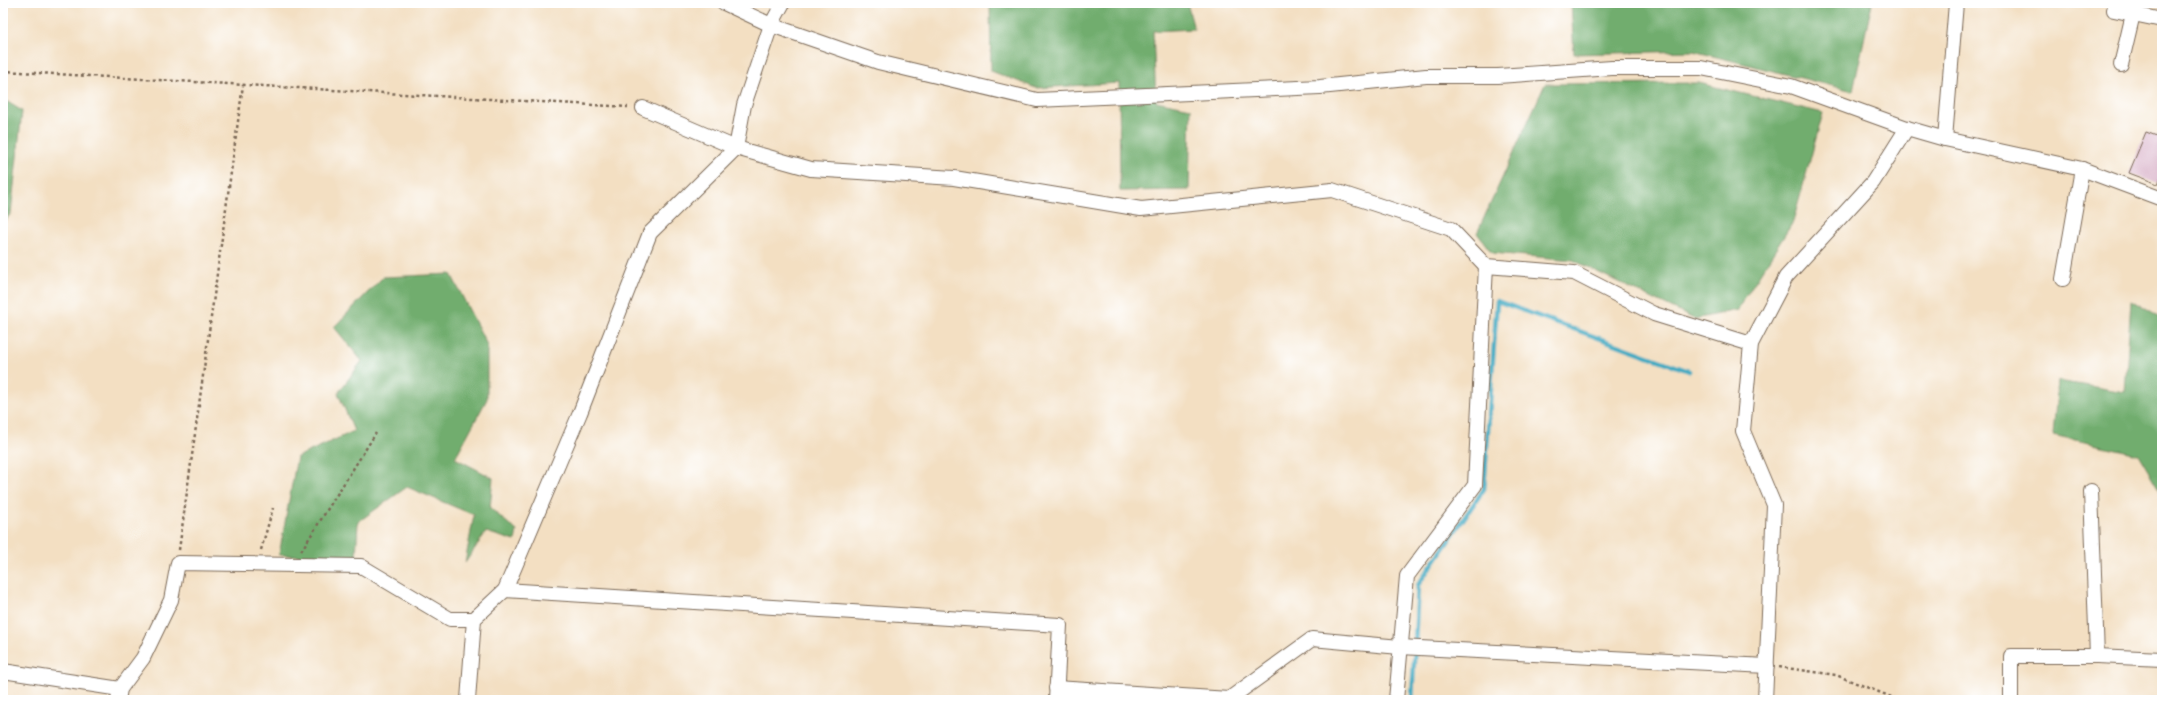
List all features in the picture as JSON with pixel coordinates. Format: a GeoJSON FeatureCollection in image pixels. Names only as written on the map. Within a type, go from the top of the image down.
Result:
{"type":"FeatureCollection","features":[{"type":"Feature","properties":{"kind":"street"},"geometry":{"type":"LineString","coordinates":[[724,3],[771,25],[878,62],[1037,100],[1320,87],[1426,76],[1498,76],[1612,68],[1701,68],[1791,86],[1907,128],[1945,139],[1999,149],[2082,169],[2161,195]]}},
{"type":"Feature","properties":{"kind":"street"},"geometry":{"type":"LineString","coordinates":[[468,700],[474,619],[505,590],[580,413],[650,233],[736,148],[744,105],[771,25],[783,3]]}},
{"type":"Feature","properties":{"kind":"street"},"geometry":{"type":"LineString","coordinates":[[1945,139],[1956,3]]}},
{"type":"Feature","properties":{"kind":"street"},"geometry":{"type":"LineString","coordinates":[[2116,3],[2114,10],[2162,20]]}},
{"type":"Feature","properties":{"kind":"street"},"geometry":{"type":"LineString","coordinates":[[2121,65],[2133,14]]}},
{"type":"Feature","properties":{"kind":"street"},"geometry":{"type":"LineString","coordinates":[[643,108],[736,148],[811,169],[954,178],[1141,209],[1332,190],[1451,229],[1486,266],[1574,272],[1654,314],[1751,344]]}},
{"type":"Feature","properties":{"kind":"street"},"geometry":{"type":"LineString","coordinates":[[1765,700],[1774,505],[1743,431],[1751,344],[1786,277],[1873,182],[1907,128]]}},
{"type":"Feature","properties":{"kind":"street"},"geometry":{"type":"LineString","coordinates":[[2063,279],[2082,169]]}},
{"type":"Feature","properties":{"kind":"street"},"geometry":{"type":"LineString","coordinates":[[1396,700],[1407,576],[1474,485],[1486,266]]}},
{"type":"Feature","properties":{"kind":"street"},"geometry":{"type":"LineString","coordinates":[[2091,491],[2097,656]]}},
{"type":"Feature","properties":{"kind":"street"},"geometry":{"type":"LineString","coordinates":[[3,671],[119,694],[143,658],[172,600],[178,563],[361,566],[450,619],[474,619]]}},
{"type":"Feature","properties":{"kind":"street"},"geometry":{"type":"LineString","coordinates":[[505,590],[1060,625],[1056,694],[1229,699],[1312,639],[1400,647],[1767,666]]}},
{"type":"Feature","properties":{"kind":"street"},"geometry":{"type":"LineString","coordinates":[[2011,700],[2011,656],[2097,656],[2162,660]]}},
{"type":"Feature","properties":{"kind":"path"},"geometry":{"type":"LineString","coordinates":[[3,71],[643,108]]}},
{"type":"Feature","properties":{"kind":"path"},"geometry":{"type":"LineString","coordinates":[[178,563],[243,85]]}},
{"type":"Feature","properties":{"kind":"path"},"geometry":{"type":"LineString","coordinates":[[292,565],[376,433]]}},
{"type":"Feature","properties":{"kind":"path"},"geometry":{"type":"LineString","coordinates":[[256,564],[273,508]]}},
{"type":"Feature","properties":{"kind":"path"},"geometry":{"type":"LineString","coordinates":[[1767,666],[1836,675],[1899,700]]}},
{"type":"Feature","properties":{"kind":"green space"},"geometry":{"type":"Polygon","coordinates":[[[990,3],[1187,3],[1194,29],[1153,31],[1156,101],[1191,108],[1189,190],[1120,191],[1119,83],[1036,88],[991,71],[990,3]]]}},
{"type":"Feature","properties":{"kind":"green space"},"geometry":{"type":"Polygon","coordinates":[[[1571,3],[1872,3],[1853,91],[1693,51],[1574,54],[1571,3]]]}},
{"type":"Feature","properties":{"kind":"green space"},"geometry":{"type":"Polygon","coordinates":[[[1699,83],[1823,113],[1793,222],[1737,310],[1694,319],[1573,260],[1492,253],[1477,233],[1545,84],[1699,83]]]}},
{"type":"Feature","properties":{"kind":"green space"},"geometry":{"type":"Polygon","coordinates":[[[3,99],[22,111],[11,213],[3,224],[3,99]]]}},
{"type":"Feature","properties":{"kind":"green space"},"geometry":{"type":"Polygon","coordinates":[[[451,274],[487,345],[487,399],[455,458],[493,478],[490,508],[517,531],[515,541],[486,532],[465,563],[474,515],[407,487],[358,522],[356,557],[279,555],[297,457],[354,431],[338,393],[362,361],[334,327],[383,277],[451,274]]]}},
{"type":"Feature","properties":{"kind":"green space"},"geometry":{"type":"Polygon","coordinates":[[[2131,300],[2162,319],[2162,494],[2138,454],[2053,435],[2058,381],[2125,392],[2131,300]]]}},
{"type":"Feature","properties":{"kind":"building"},"geometry":{"type":"Polygon","coordinates":[[[2146,132],[2162,138],[2162,174],[2158,184],[2129,173],[2146,132]]]}},
{"type":"Feature","properties":{"kind":"waterway"},"geometry":{"type":"LineString","coordinates":[[1412,700],[1418,585],[1484,489],[1497,301],[1689,371]]}}]}
